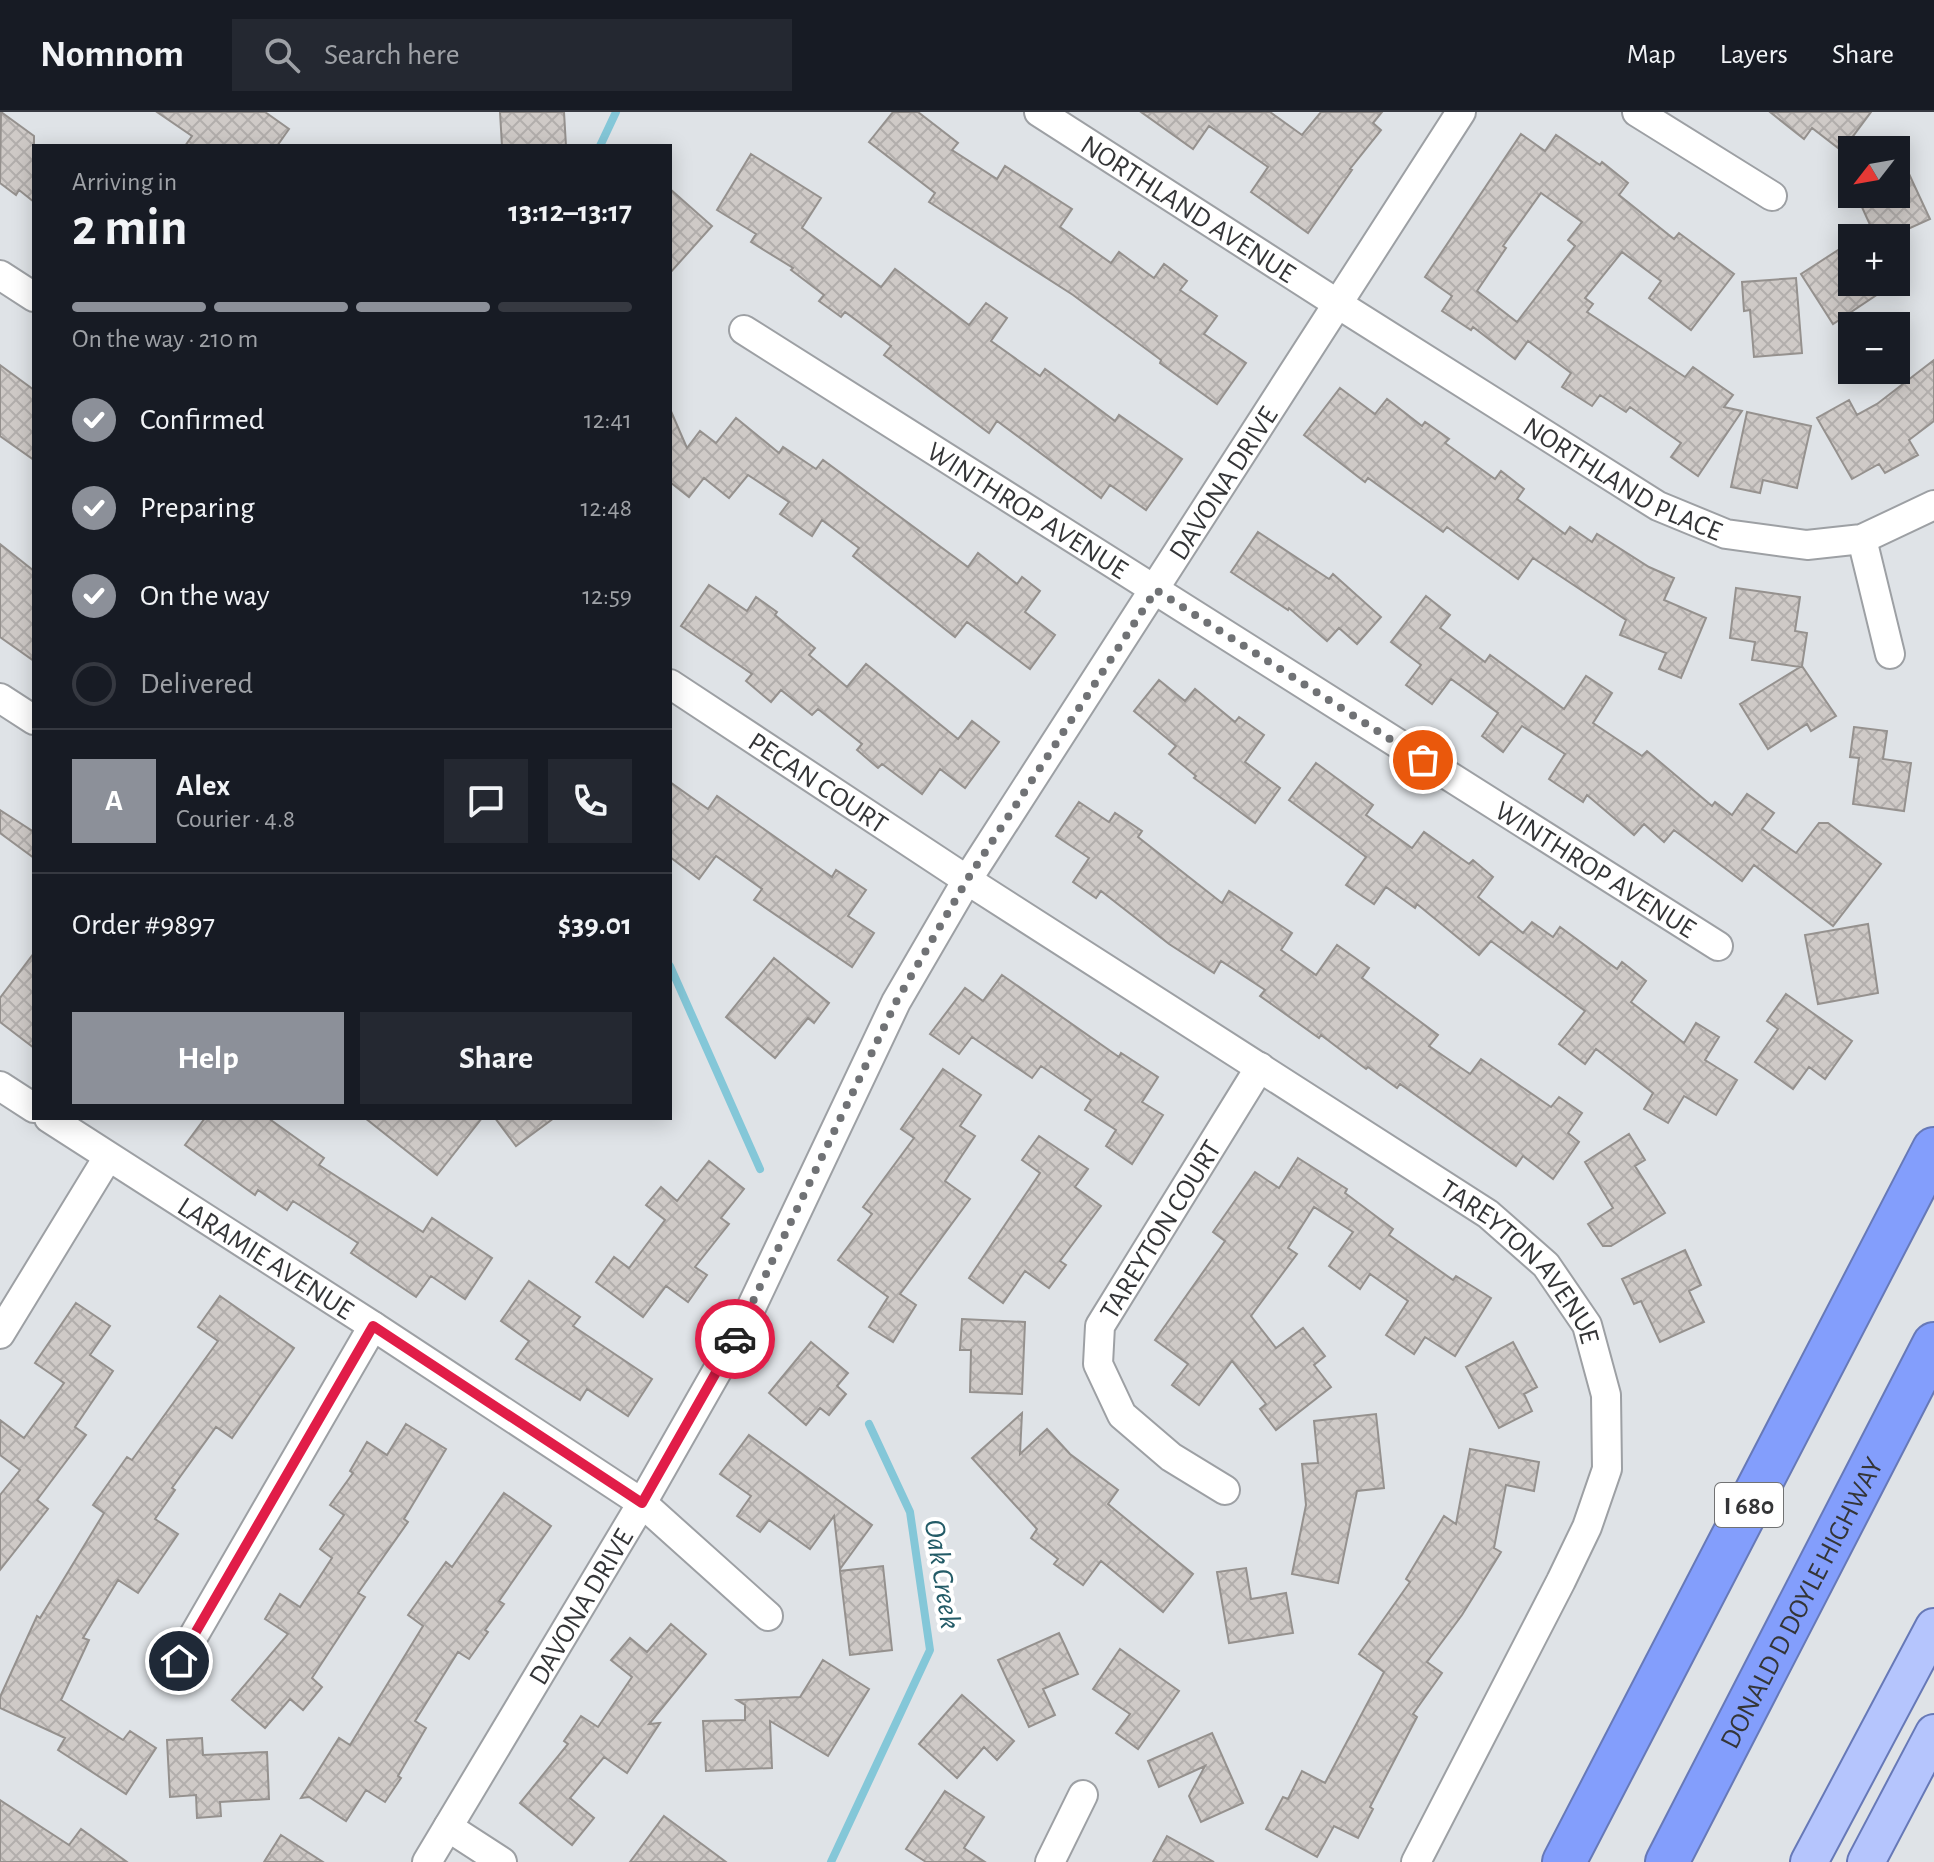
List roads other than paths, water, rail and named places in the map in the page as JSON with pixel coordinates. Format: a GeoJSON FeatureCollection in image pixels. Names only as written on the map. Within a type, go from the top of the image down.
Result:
{"type":"FeatureCollection","features":[{"type":"Feature","properties":{"kind":"highway","name":"I 680"},"geometry":{"type":"LineString","coordinates":[[1564,1862],[1934,1149]]}},
{"type":"Feature","properties":{"kind":"highway","name":"DONALD D DOYLE HIGHWAY"},"geometry":{"type":"LineString","coordinates":[[1667,1862],[1934,1344]]}},
{"type":"Feature","properties":{"kind":"main road"},"geometry":{"type":"LineString","coordinates":[[1809,1862],[1934,1627]]}},
{"type":"Feature","properties":{"kind":"main road"},"geometry":{"type":"LineString","coordinates":[[1866,1862],[1934,1733]]}},
{"type":"Feature","properties":{"kind":"street","name":"NORTHLAND AVENUE"},"geometry":{"type":"LineString","coordinates":[[1039,112],[1338,304]]}},
{"type":"Feature","properties":{"kind":"street","name":"DAVONA DRIVE"},"geometry":{"type":"LineString","coordinates":[[427,1862],[642,1503],[741,1329],[896,1002],[967,880],[1461,112]]}},
{"type":"Feature","properties":{"kind":"street"},"geometry":{"type":"LineString","coordinates":[[1637,112],[1772,196]]}},
{"type":"Feature","properties":{"kind":"street"},"geometry":{"type":"LineString","coordinates":[[0,275],[32,296]]}},
{"type":"Feature","properties":{"kind":"street","name":"NORTHLAND PLACE"},"geometry":{"type":"LineString","coordinates":[[1338,304],[1658,506],[1726,534],[1807,545],[1862,539],[1934,505]]}},
{"type":"Feature","properties":{"kind":"street","name":"WINTHROP AVENUE"},"geometry":{"type":"LineString","coordinates":[[744,330],[1718,946]]}},
{"type":"Feature","properties":{"kind":"street"},"geometry":{"type":"LineString","coordinates":[[1862,539],[1890,654]]}},
{"type":"Feature","properties":{"kind":"street","name":"PECAN COURT"},"geometry":{"type":"LineString","coordinates":[[672,685],[967,880]]}},
{"type":"Feature","properties":{"kind":"street"},"geometry":{"type":"LineString","coordinates":[[0,698],[32,719]]}},
{"type":"Feature","properties":{"kind":"street","name":"TAREYTON AVENUE"},"geometry":{"type":"LineString","coordinates":[[967,880],[1488,1214],[1546,1265],[1587,1325],[1606,1395],[1607,1469],[1587,1527],[1416,1862]]}},
{"type":"Feature","properties":{"kind":"street","name":"TAREYTON COURT"},"geometry":{"type":"LineString","coordinates":[[1225,1490],[1171,1457],[1122,1415],[1098,1364],[1100,1326],[1260,1067]]}},
{"type":"Feature","properties":{"kind":"street"},"geometry":{"type":"LineString","coordinates":[[0,1086],[32,1107]]}},
{"type":"Feature","properties":{"kind":"street","name":"LARAMIE AVENUE"},"geometry":{"type":"LineString","coordinates":[[52,1120],[642,1503],[768,1616]]}},
{"type":"Feature","properties":{"kind":"street"},"geometry":{"type":"LineString","coordinates":[[0,1334],[108,1157]]}},
{"type":"Feature","properties":{"kind":"street"},"geometry":{"type":"LineString","coordinates":[[179,1661],[373,1326]]}},
{"type":"Feature","properties":{"kind":"street"},"geometry":{"type":"LineString","coordinates":[[1050,1862],[1083,1795]]}},
{"type":"Feature","properties":{"kind":"street"},"geometry":{"type":"LineString","coordinates":[[448,1827],[502,1862]]}},
{"type":"Feature","properties":{"kind":"waterway","name":"Oak Creek"},"geometry":{"type":"LineString","coordinates":[[601,144],[616,112]]}},
{"type":"Feature","properties":{"kind":"waterway","name":"Oak Creek"},"geometry":{"type":"LineString","coordinates":[[672,971],[760,1169]]}},
{"type":"Feature","properties":{"kind":"waterway","name":"Oak Creek"},"geometry":{"type":"LineString","coordinates":[[831,1862],[930,1650],[910,1512],[869,1424]]}}]}
